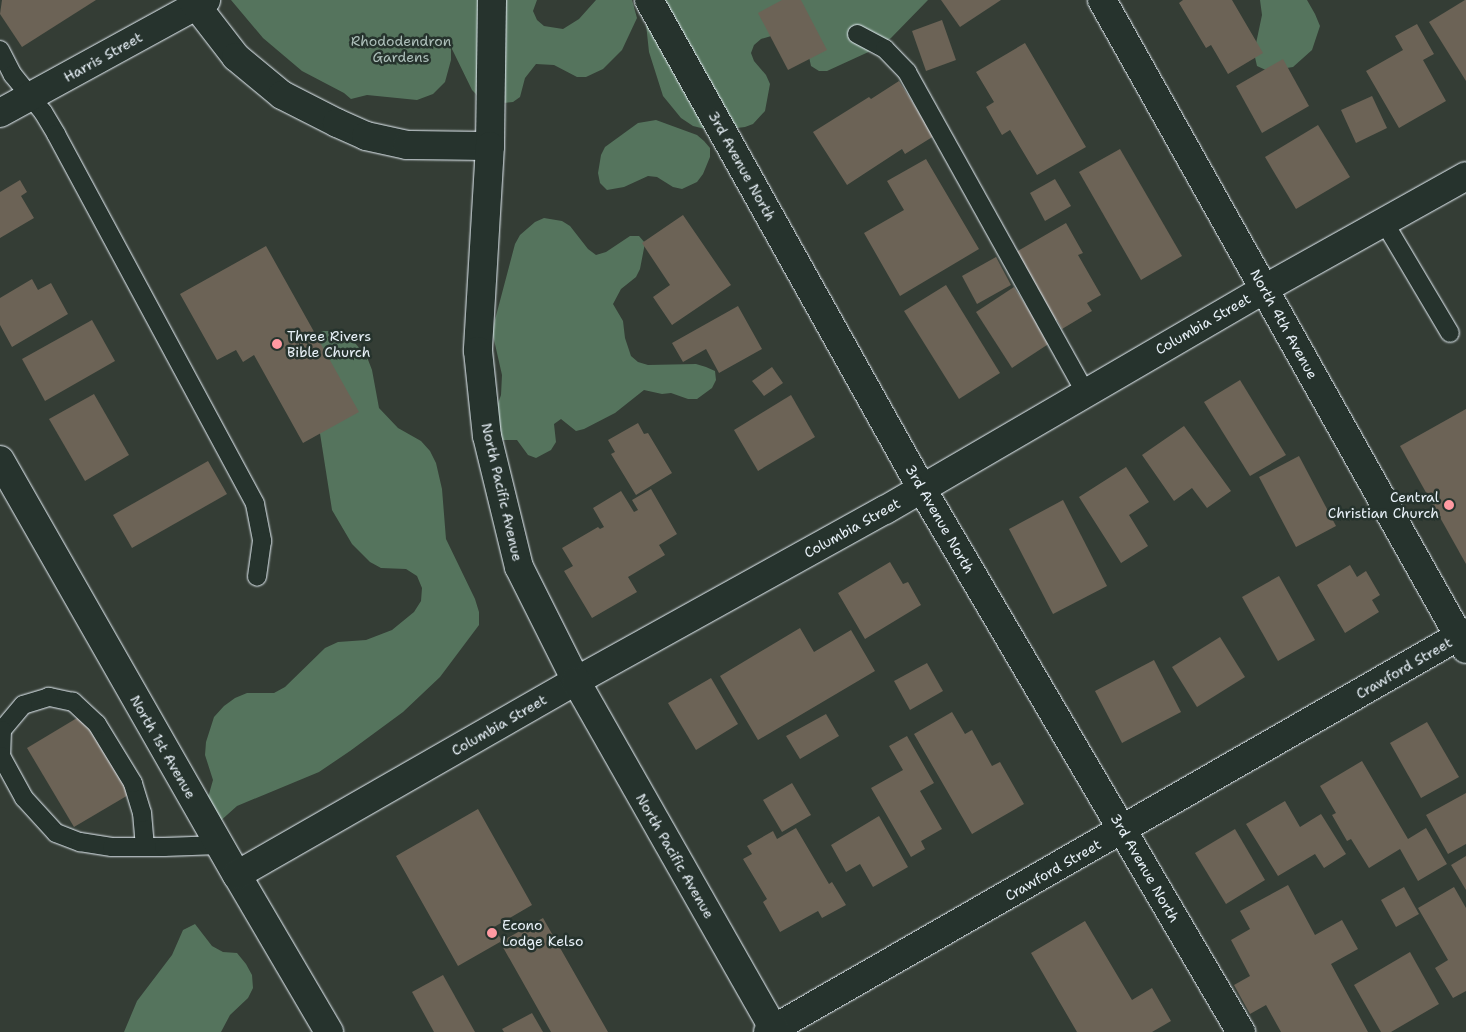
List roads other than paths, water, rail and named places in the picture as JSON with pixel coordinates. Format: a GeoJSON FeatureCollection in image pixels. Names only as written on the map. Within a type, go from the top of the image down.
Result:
{"type":"FeatureCollection","features":[{"type":"Feature","properties":{"kind":"street","name":"North Pacific Avenue"},"geometry":{"type":"LineString","coordinates":[[492,0],[490,146],[478,351],[487,436],[519,567],[576,681],[772,1031]]}},
{"type":"Feature","properties":{"kind":"street","name":"3rd Avenue North"},"geometry":{"type":"LineString","coordinates":[[649,0],[922,489],[1241,1032]]}},
{"type":"Feature","properties":{"kind":"street","name":"North 4th Avenue"},"geometry":{"type":"LineString","coordinates":[[1102,0],[1464,639]]}},
{"type":"Feature","properties":{"kind":"street"},"geometry":{"type":"LineString","coordinates":[[198,2],[236,57],[282,96],[366,136],[407,145],[490,146]]}},
{"type":"Feature","properties":{"kind":"street","name":"Harris Street"},"geometry":{"type":"LineString","coordinates":[[0,113],[198,2]]}},
{"type":"Feature","properties":{"kind":"street","name":"Columbia Street"},"geometry":{"type":"LineString","coordinates":[[237,875],[576,681],[922,489],[1264,289],[1466,176]]}},
{"type":"Feature","properties":{"kind":"street","name":"North 1st Avenue"},"geometry":{"type":"LineString","coordinates":[[0,460],[329,1032]]}},
{"type":"Feature","properties":{"kind":"street","name":"Crawford Street"},"geometry":{"type":"LineString","coordinates":[[772,1031],[1123,830],[1464,639]]}},
{"type":"Feature","properties":{"kind":"lane"},"geometry":{"type":"LineString","coordinates":[[857,34],[886,49],[907,72],[1086,393]]}},
{"type":"Feature","properties":{"kind":"lane"},"geometry":{"type":"LineString","coordinates":[[0,50],[13,75],[56,134],[254,504],[262,542],[257,577]]}},
{"type":"Feature","properties":{"kind":"lane"},"geometry":{"type":"LineString","coordinates":[[1384,222],[1450,333]]}},
{"type":"Feature","properties":{"kind":"lane"},"geometry":{"type":"LineString","coordinates":[[145,847],[142,813],[133,783],[97,724],[72,702],[49,697],[23,705],[2,730],[1,756],[24,798],[56,833],[80,842],[145,847],[220,845]]}},
{"type":"Feature","properties":{"kind":"place","name":"Three Rivers Bible Church"},"geometry":{"type":"Point","coordinates":[277,344]}},
{"type":"Feature","properties":{"kind":"place","name":"Central Christian Church"},"geometry":{"type":"Point","coordinates":[1449,505]}},
{"type":"Feature","properties":{"kind":"place","name":"Econo Lodge Kelso"},"geometry":{"type":"Point","coordinates":[492,933]}},
{"type":"Feature","properties":{"kind":"park label","name":"Rhododendron Gardens"},"geometry":{"type":"Point","coordinates":[401,49]}}]}
